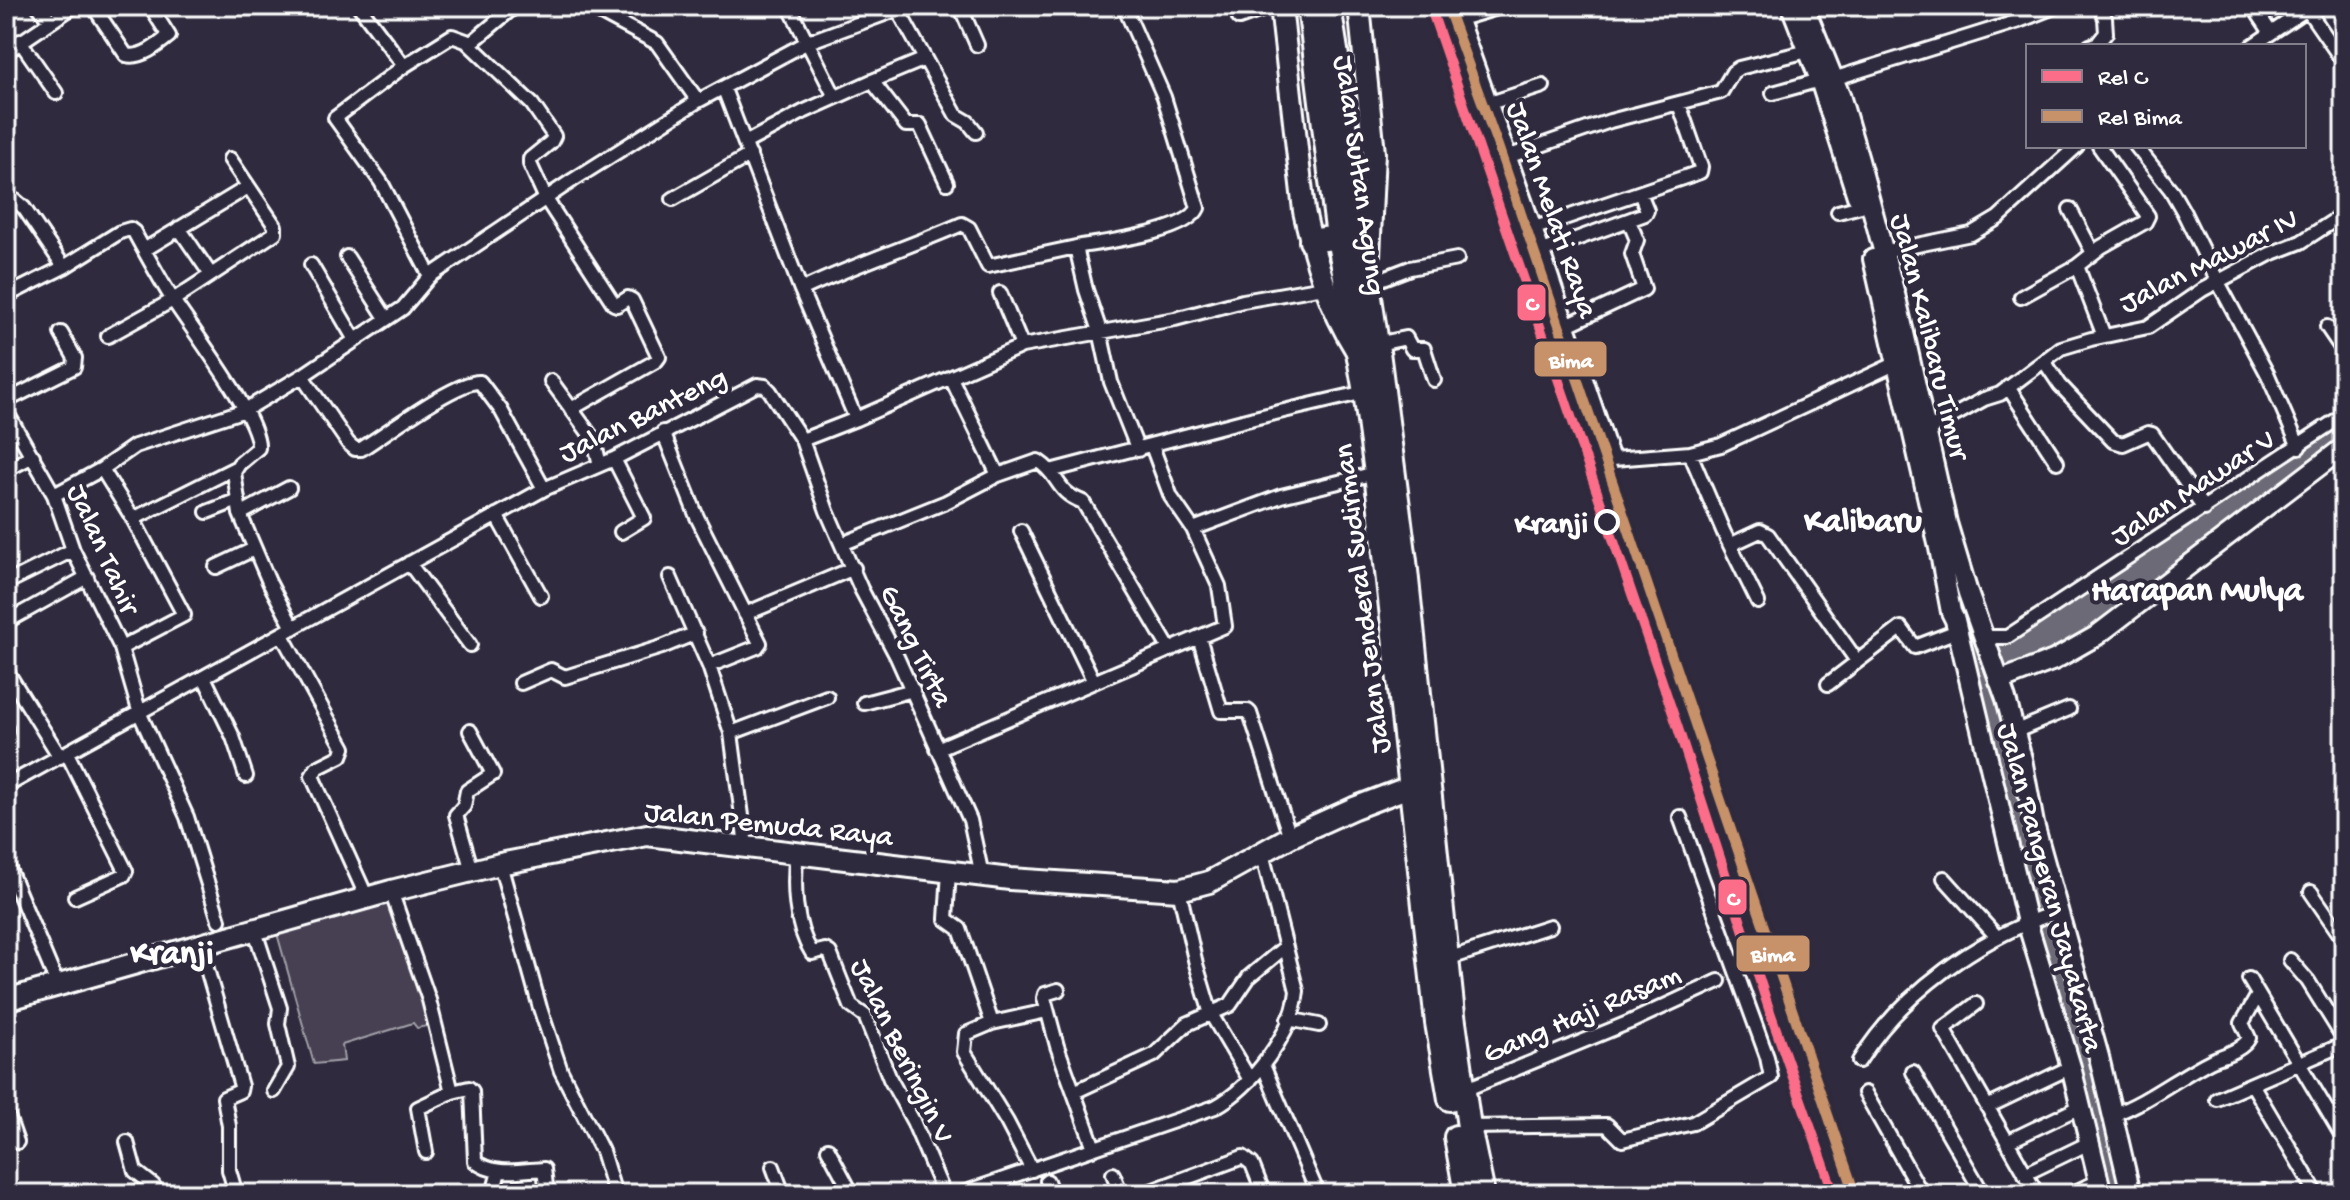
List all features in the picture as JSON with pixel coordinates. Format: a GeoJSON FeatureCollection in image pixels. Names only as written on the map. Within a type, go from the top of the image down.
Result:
{"type":"FeatureCollection","features":[{"type":"Feature","properties":{"kind":"highway","name":"Jalan Sultan Agung"},"geometry":{"type":"LineString","coordinates":[[1309,6],[1367,348]]}},
{"type":"Feature","properties":{"kind":"highway","name":"Jalan Sultan Agung"},"geometry":{"type":"LineString","coordinates":[[1329,6],[1338,63],[1347,241]]}},
{"type":"Feature","properties":{"kind":"highway"},"geometry":{"type":"LineString","coordinates":[[1311,241],[1347,241]]}},
{"type":"Feature","properties":{"kind":"highway","name":"Jalan Jenderal Sudirman"},"geometry":{"type":"LineString","coordinates":[[1347,241],[1368,284],[1365,392],[1447,959],[1444,1005],[1464,1090],[1469,1127],[1469,1194]]}},
{"type":"Feature","properties":{"kind":"highway","name":"Jalan Jenderal Sudirman"},"geometry":{"type":"LineString","coordinates":[[1367,348],[1405,561],[1420,785],[1469,1194]]}},
{"type":"Feature","properties":{"kind":"main road","name":"Jalan Jenderal Sudirman"},"geometry":{"type":"LineString","coordinates":[[1281,6],[1304,211],[1311,241],[1337,318],[1367,348]]}},
{"type":"Feature","properties":{"kind":"main road","name":"Jalan Jenderal Sudirman"},"geometry":{"type":"LineString","coordinates":[[1359,6],[1374,153],[1368,284]]}},
{"type":"Feature","properties":{"kind":"main road","name":"Jalan Pemuda Raya"},"geometry":{"type":"LineString","coordinates":[[6,1000],[391,891],[500,864],[647,835],[982,875],[1179,890],[1209,882],[1290,837],[1420,785]]}},
{"type":"Feature","properties":{"kind":"street"},"geometry":{"type":"LineString","coordinates":[[38,6],[51,21]]}},
{"type":"Feature","properties":{"kind":"street"},"geometry":{"type":"LineString","coordinates":[[6,52],[74,6]]}},
{"type":"Feature","properties":{"kind":"street"},"geometry":{"type":"LineString","coordinates":[[93,6],[126,55],[131,57],[140,55],[169,36],[150,6]]}},
{"type":"Feature","properties":{"kind":"street"},"geometry":{"type":"LineString","coordinates":[[359,6],[404,66]]}},
{"type":"Feature","properties":{"kind":"street"},"geometry":{"type":"LineString","coordinates":[[588,6],[657,43],[698,101]]}},
{"type":"Feature","properties":{"kind":"street"},"geometry":{"type":"LineString","coordinates":[[789,6],[835,97]]}},
{"type":"Feature","properties":{"kind":"street"},"geometry":{"type":"LineString","coordinates":[[960,6],[977,45]]}},
{"type":"Feature","properties":{"kind":"street"},"geometry":{"type":"LineString","coordinates":[[801,290],[837,272],[895,253],[962,224],[969,228],[988,266],[1134,237],[1194,216],[1198,208],[1164,97],[1124,6]]}},
{"type":"Feature","properties":{"kind":"street"},"geometry":{"type":"LineString","coordinates":[[1239,18],[1273,6]]}},
{"type":"Feature","properties":{"kind":"street"},"geometry":{"type":"LineString","coordinates":[[1458,13],[1504,6]]}},
{"type":"Feature","properties":{"kind":"street","name":"Jalan Kalibaru Timur"},"geometry":{"type":"LineString","coordinates":[[1791,6],[1808,51],[1826,79],[1859,160],[1897,302],[1926,431],[1947,549],[1948,594]]}},
{"type":"Feature","properties":{"kind":"street","name":"Jalan Kalibaru Timur"},"geometry":{"type":"LineString","coordinates":[[1804,6],[1861,206],[1897,363],[1947,549],[1968,593],[1999,681]]}},
{"type":"Feature","properties":{"kind":"street"},"geometry":{"type":"LineString","coordinates":[[1773,93],[2019,21],[2057,6]]}},
{"type":"Feature","properties":{"kind":"street"},"geometry":{"type":"LineString","coordinates":[[2095,44],[2106,33],[2105,18],[2099,6]]}},
{"type":"Feature","properties":{"kind":"street"},"geometry":{"type":"LineString","coordinates":[[2253,6],[2271,33]]}},
{"type":"Feature","properties":{"kind":"street"},"geometry":{"type":"LineString","coordinates":[[470,44],[512,7]]}},
{"type":"Feature","properties":{"kind":"street"},"geometry":{"type":"LineString","coordinates":[[54,495],[102,469],[135,446],[245,410],[302,376],[403,308],[430,276],[546,199],[698,101],[808,42],[901,7],[956,115],[968,122],[976,132]]}},
{"type":"Feature","properties":{"kind":"street"},"geometry":{"type":"LineString","coordinates":[[2255,44],[2309,8],[2344,59]]}},
{"type":"Feature","properties":{"kind":"street","name":"Jalan Melati Raya"},"geometry":{"type":"LineString","coordinates":[[1458,13],[1543,251],[1612,459],[1690,453],[1742,437],[1798,407],[1897,363]]}},
{"type":"Feature","properties":{"kind":"street"},"geometry":{"type":"LineString","coordinates":[[430,276],[381,182],[335,118],[404,66],[452,36],[470,44],[532,104],[554,136],[530,161],[546,199],[614,304],[628,298],[632,300],[659,357],[571,409]]}},
{"type":"Feature","properties":{"kind":"street"},"geometry":{"type":"LineString","coordinates":[[20,41],[56,93]]}},
{"type":"Feature","properties":{"kind":"street"},"geometry":{"type":"LineString","coordinates":[[1510,156],[1610,121],[1723,91],[1733,72],[1739,68],[1808,51]]}},
{"type":"Feature","properties":{"kind":"street"},"geometry":{"type":"LineString","coordinates":[[673,199],[747,149],[835,97],[925,59]]}},
{"type":"Feature","properties":{"kind":"street"},"geometry":{"type":"LineString","coordinates":[[872,81],[906,125],[920,125],[947,183]]}},
{"type":"Feature","properties":{"kind":"street"},"geometry":{"type":"LineString","coordinates":[[1490,103],[1543,86]]}},
{"type":"Feature","properties":{"kind":"street"},"geometry":{"type":"LineString","coordinates":[[724,89],[801,290],[856,419]]}},
{"type":"Feature","properties":{"kind":"street"},"geometry":{"type":"LineString","coordinates":[[1535,228],[1695,175],[1701,170],[1679,104]]}},
{"type":"Feature","properties":{"kind":"street"},"geometry":{"type":"LineString","coordinates":[[1883,252],[1971,234],[1998,218],[2075,148]]}},
{"type":"Feature","properties":{"kind":"street"},"geometry":{"type":"LineString","coordinates":[[2021,297],[2077,266],[2145,222],[2148,216],[2100,148]]}},
{"type":"Feature","properties":{"kind":"street"},"geometry":{"type":"LineString","coordinates":[[2138,148],[2171,190],[2183,211],[2268,375],[2299,447]]}},
{"type":"Feature","properties":{"kind":"street"},"geometry":{"type":"LineString","coordinates":[[108,336],[173,300],[275,233],[275,226],[230,159]]}},
{"type":"Feature","properties":{"kind":"street"},"geometry":{"type":"LineString","coordinates":[[144,250],[248,187]]}},
{"type":"Feature","properties":{"kind":"street"},"geometry":{"type":"LineString","coordinates":[[1543,251],[1647,212],[1640,193]]}},
{"type":"Feature","properties":{"kind":"street"},"geometry":{"type":"LineString","coordinates":[[6,198],[24,208],[64,267]]}},
{"type":"Feature","properties":{"kind":"street"},"geometry":{"type":"LineString","coordinates":[[1838,212],[1861,206]]}},
{"type":"Feature","properties":{"kind":"street"},"geometry":{"type":"LineString","coordinates":[[2070,209],[2093,253]]}},
{"type":"Feature","properties":{"kind":"street","name":"Jalan Mawar IV"},"geometry":{"type":"LineString","coordinates":[[1926,431],[2008,387],[2061,348],[2148,327],[2218,282],[2270,254],[2301,242],[2344,214]]}},
{"type":"Feature","properties":{"kind":"street"},"geometry":{"type":"LineString","coordinates":[[1567,325],[1645,288],[1632,254],[1637,240],[1629,221]]}},
{"type":"Feature","properties":{"kind":"street"},"geometry":{"type":"LineString","coordinates":[[179,228],[211,275]]}},
{"type":"Feature","properties":{"kind":"street"},"geometry":{"type":"LineString","coordinates":[[6,296],[130,229],[245,410],[258,448],[235,468],[133,519]]}},
{"type":"Feature","properties":{"kind":"street"},"geometry":{"type":"LineString","coordinates":[[1076,247],[1111,382],[1138,450]]}},
{"type":"Feature","properties":{"kind":"street"},"geometry":{"type":"LineString","coordinates":[[347,257],[386,318]]}},
{"type":"Feature","properties":{"kind":"street"},"geometry":{"type":"LineString","coordinates":[[1368,284],[1410,268],[1457,259]]}},
{"type":"Feature","properties":{"kind":"street"},"geometry":{"type":"LineString","coordinates":[[311,265],[355,340]]}},
{"type":"Feature","properties":{"kind":"street"},"geometry":{"type":"LineString","coordinates":[[2077,266],[2104,336]]}},
{"type":"Feature","properties":{"kind":"street"},"geometry":{"type":"LineString","coordinates":[[802,440],[1022,346],[1175,319],[1243,301],[1324,287]]}},
{"type":"Feature","properties":{"kind":"street"},"geometry":{"type":"LineString","coordinates":[[1000,293],[1022,346]]}},
{"type":"Feature","properties":{"kind":"street"},"geometry":{"type":"LineString","coordinates":[[2327,327],[2344,352]]}},
{"type":"Feature","properties":{"kind":"street"},"geometry":{"type":"LineString","coordinates":[[6,401],[74,367],[75,358],[61,333]]}},
{"type":"Feature","properties":{"kind":"street"},"geometry":{"type":"LineString","coordinates":[[1367,348],[1405,338],[1412,349],[1424,349],[1434,380]]}},
{"type":"Feature","properties":{"kind":"street"},"geometry":{"type":"LineString","coordinates":[[2044,361],[2060,385],[2113,441],[2123,444],[2152,434],[2204,509]]}},
{"type":"Feature","properties":{"kind":"street"},"geometry":{"type":"LineString","coordinates":[[302,376],[355,449],[361,449],[452,391],[471,382],[480,382],[501,410],[544,489]]}},
{"type":"Feature","properties":{"kind":"street"},"geometry":{"type":"LineString","coordinates":[[951,378],[998,475]]}},
{"type":"Feature","properties":{"kind":"street"},"geometry":{"type":"LineString","coordinates":[[551,381],[594,440],[600,465]]}},
{"type":"Feature","properties":{"kind":"street","name":"Jalan Banteng"},"geometry":{"type":"LineString","coordinates":[[6,786],[544,489],[614,459],[757,385],[765,386],[770,391],[802,440]]}},
{"type":"Feature","properties":{"kind":"street"},"geometry":{"type":"LineString","coordinates":[[2008,387],[2057,462]]}},
{"type":"Feature","properties":{"kind":"street"},"geometry":{"type":"LineString","coordinates":[[1050,471],[1365,392]]}},
{"type":"Feature","properties":{"kind":"street","name":"Jalan Tahir"},"geometry":{"type":"LineString","coordinates":[[6,411],[54,495],[73,550],[121,648],[140,714],[187,817],[219,920]]}},
{"type":"Feature","properties":{"kind":"street","name":"Jalan Mawar V"},"geometry":{"type":"LineString","coordinates":[[1983,637],[2007,637],[2344,415]]}},
{"type":"Feature","properties":{"kind":"street"},"geometry":{"type":"LineString","coordinates":[[663,432],[697,517],[759,645],[709,666]]}},
{"type":"Feature","properties":{"kind":"street","name":"Gang Tirta"},"geometry":{"type":"LineString","coordinates":[[802,440],[827,511],[861,589],[913,690],[970,820],[982,875]]}},
{"type":"Feature","properties":{"kind":"street"},"geometry":{"type":"LineString","coordinates":[[937,749],[1225,625],[1219,586],[1193,529],[1171,497],[1152,446]]}},
{"type":"Feature","properties":{"kind":"street"},"geometry":{"type":"LineString","coordinates":[[1999,681],[2054,660],[2096,636],[2344,447]]}},
{"type":"Feature","properties":{"kind":"street"},"geometry":{"type":"LineString","coordinates":[[1690,453],[1758,602]]}},
{"type":"Feature","properties":{"kind":"street"},"geometry":{"type":"LineString","coordinates":[[6,470],[33,456]]}},
{"type":"Feature","properties":{"kind":"street"},"geometry":{"type":"LineString","coordinates":[[614,459],[644,518],[621,532]]}},
{"type":"Feature","properties":{"kind":"street"},"geometry":{"type":"LineString","coordinates":[[842,544],[946,502],[998,475],[1038,461],[1050,471],[1066,496],[1083,502],[1170,650]]}},
{"type":"Feature","properties":{"kind":"street"},"geometry":{"type":"LineString","coordinates":[[235,468],[240,514],[288,632],[344,748],[341,756],[317,768],[312,776],[367,898]]}},
{"type":"Feature","properties":{"kind":"street"},"geometry":{"type":"LineString","coordinates":[[102,469],[133,519],[184,615],[121,648]]}},
{"type":"Feature","properties":{"kind":"street"},"geometry":{"type":"LineString","coordinates":[[1193,529],[1281,496],[1376,473]]}},
{"type":"Feature","properties":{"kind":"street"},"geometry":{"type":"LineString","coordinates":[[240,514],[289,488]]}},
{"type":"Feature","properties":{"kind":"street"},"geometry":{"type":"LineString","coordinates":[[207,512],[238,500]]}},
{"type":"Feature","properties":{"kind":"street"},"geometry":{"type":"LineString","coordinates":[[496,515],[541,596]]}},
{"type":"Feature","properties":{"kind":"street"},"geometry":{"type":"LineString","coordinates":[[1021,531],[1094,682]]}},
{"type":"Feature","properties":{"kind":"street"},"geometry":{"type":"LineString","coordinates":[[1730,545],[1760,531],[1768,535],[1857,661]]}},
{"type":"Feature","properties":{"kind":"street"},"geometry":{"type":"LineString","coordinates":[[216,567],[254,549]]}},
{"type":"Feature","properties":{"kind":"street"},"geometry":{"type":"LineString","coordinates":[[6,583],[73,550]]}},
{"type":"Feature","properties":{"kind":"street"},"geometry":{"type":"LineString","coordinates":[[409,563],[470,645]]}},
{"type":"Feature","properties":{"kind":"street"},"geometry":{"type":"LineString","coordinates":[[745,614],[854,568]]}},
{"type":"Feature","properties":{"kind":"street"},"geometry":{"type":"LineString","coordinates":[[6,622],[87,577]]}},
{"type":"Feature","properties":{"kind":"street"},"geometry":{"type":"LineString","coordinates":[[670,577],[709,666],[731,733],[746,846]]}},
{"type":"Feature","properties":{"kind":"street"},"geometry":{"type":"LineString","coordinates":[[1948,594],[1960,589],[1968,593]]}},
{"type":"Feature","properties":{"kind":"street","name":"Jalan Pangeran Jayakarta"},"geometry":{"type":"LineString","coordinates":[[1948,594],[2029,921],[2071,1067],[2100,1188]]}},
{"type":"Feature","properties":{"kind":"street"},"geometry":{"type":"LineString","coordinates":[[1828,684],[1901,628],[1915,647],[1957,631]]}},
{"type":"Feature","properties":{"kind":"street"},"geometry":{"type":"LineString","coordinates":[[521,683],[551,670],[565,677],[662,647],[696,633]]}},
{"type":"Feature","properties":{"kind":"street"},"geometry":{"type":"LineString","coordinates":[[1199,637],[1221,711],[1250,713],[1290,837]]}},
{"type":"Feature","properties":{"kind":"street"},"geometry":{"type":"LineString","coordinates":[[6,670],[64,755],[126,871],[124,875],[75,897]]}},
{"type":"Feature","properties":{"kind":"street"},"geometry":{"type":"LineString","coordinates":[[204,677],[233,737],[246,776]]}},
{"type":"Feature","properties":{"kind":"street","name":"Jalan Pangeran Jayakarta"},"geometry":{"type":"LineString","coordinates":[[1999,681],[2057,912],[2099,1057],[2131,1194]]}},
{"type":"Feature","properties":{"kind":"street"},"geometry":{"type":"LineString","coordinates":[[864,703],[913,690]]}},
{"type":"Feature","properties":{"kind":"street"},"geometry":{"type":"LineString","coordinates":[[731,733],[827,697]]}},
{"type":"Feature","properties":{"kind":"street"},"geometry":{"type":"LineString","coordinates":[[2014,732],[2069,709]]}},
{"type":"Feature","properties":{"kind":"street"},"geometry":{"type":"LineString","coordinates":[[470,731],[493,774],[467,791],[464,806],[456,815],[472,871]]}},
{"type":"Feature","properties":{"kind":"street"},"geometry":{"type":"LineString","coordinates":[[1469,1127],[1607,1125],[1622,1140],[1693,1123],[1771,1077],[1767,1057],[1680,817]]}},
{"type":"Feature","properties":{"kind":"street","name":"Jalan Beringin V"},"geometry":{"type":"LineString","coordinates":[[797,852],[794,879],[796,901],[806,942],[812,953],[825,950],[830,953],[851,1006],[865,1016],[895,1091],[913,1121],[944,1194]]}},
{"type":"Feature","properties":{"kind":"street"},"geometry":{"type":"LineString","coordinates":[[960,1194],[1215,1107],[1264,1067],[1295,1003],[1297,991],[1262,853]]}},
{"type":"Feature","properties":{"kind":"street"},"geometry":{"type":"LineString","coordinates":[[6,862],[58,986]]}},
{"type":"Feature","properties":{"kind":"street"},"geometry":{"type":"LineString","coordinates":[[500,864],[561,1071],[602,1151],[615,1194]]}},
{"type":"Feature","properties":{"kind":"street"},"geometry":{"type":"LineString","coordinates":[[949,871],[946,919],[960,929],[992,1023]]}},
{"type":"Feature","properties":{"kind":"street"},"geometry":{"type":"LineString","coordinates":[[1944,878],[1997,937]]}},
{"type":"Feature","properties":{"kind":"street"},"geometry":{"type":"LineString","coordinates":[[1179,890],[1211,1014],[1250,1080]]}},
{"type":"Feature","properties":{"kind":"street"},"geometry":{"type":"LineString","coordinates":[[391,891],[429,1000],[452,1092]]}},
{"type":"Feature","properties":{"kind":"street"},"geometry":{"type":"LineString","coordinates":[[2311,892],[2344,940]]}},
{"type":"Feature","properties":{"kind":"street"},"geometry":{"type":"LineString","coordinates":[[1859,1061],[1906,1005],[1942,974],[1997,937],[2029,921],[2057,912]]}},
{"type":"Feature","properties":{"kind":"street"},"geometry":{"type":"LineString","coordinates":[[1447,959],[1550,926]]}},
{"type":"Feature","properties":{"kind":"street"},"geometry":{"type":"LineString","coordinates":[[255,931],[280,1008],[278,1024],[288,1067],[274,1091]]}},
{"type":"Feature","properties":{"kind":"street"},"geometry":{"type":"LineString","coordinates":[[200,945],[242,1089],[224,1098],[229,1126],[229,1170],[236,1194]]}},
{"type":"Feature","properties":{"kind":"street"},"geometry":{"type":"LineString","coordinates":[[1074,1092],[1154,1055],[1187,1024],[1230,1005],[1249,977],[1285,947]]}},
{"type":"Feature","properties":{"kind":"street"},"geometry":{"type":"LineString","coordinates":[[2217,1099],[2344,1042],[2308,981],[2290,960]]}},
{"type":"Feature","properties":{"kind":"street"},"geometry":{"type":"LineString","coordinates":[[2249,979],[2344,1139]]}},
{"type":"Feature","properties":{"kind":"street","name":"Gang Haji Rasam"},"geometry":{"type":"LineString","coordinates":[[1464,1090],[1630,1022],[1719,981]]}},
{"type":"Feature","properties":{"kind":"street"},"geometry":{"type":"LineString","coordinates":[[1058,990],[1045,994],[1047,1011],[1094,1148]]}},
{"type":"Feature","properties":{"kind":"street"},"geometry":{"type":"LineString","coordinates":[[2112,1115],[2128,1109],[2203,1064],[2245,1045],[2249,1038],[2242,1023],[2258,995]]}},
{"type":"Feature","properties":{"kind":"street"},"geometry":{"type":"LineString","coordinates":[[1976,1004],[1943,1029],[2037,1194]]}},
{"type":"Feature","properties":{"kind":"street"},"geometry":{"type":"LineString","coordinates":[[1032,1170],[964,1052],[966,1034],[992,1023],[1047,1011]]}},
{"type":"Feature","properties":{"kind":"street"},"geometry":{"type":"LineString","coordinates":[[1288,1019],[1319,1025]]}},
{"type":"Feature","properties":{"kind":"street"},"geometry":{"type":"LineString","coordinates":[[1264,1067],[1313,1192]]}},
{"type":"Feature","properties":{"kind":"street"},"geometry":{"type":"LineString","coordinates":[[1987,1107],[2071,1067]]}},
{"type":"Feature","properties":{"kind":"street"},"geometry":{"type":"LineString","coordinates":[[1913,1072],[1983,1194]]}},
{"type":"Feature","properties":{"kind":"street"},"geometry":{"type":"LineString","coordinates":[[2252,1084],[2317,1194]]}},
{"type":"Feature","properties":{"kind":"street"},"geometry":{"type":"LineString","coordinates":[[426,1152],[417,1109],[452,1092],[472,1089],[475,1161],[499,1171],[544,1169],[547,1194]]}},
{"type":"Feature","properties":{"kind":"street"},"geometry":{"type":"LineString","coordinates":[[1865,1093],[1922,1194]]}},
{"type":"Feature","properties":{"kind":"street"},"geometry":{"type":"LineString","coordinates":[[2007,1142],[2080,1107]]}},
{"type":"Feature","properties":{"kind":"street"},"geometry":{"type":"LineString","coordinates":[[6,1111],[17,1142]]}},
{"type":"Feature","properties":{"kind":"street"},"geometry":{"type":"LineString","coordinates":[[127,1142],[135,1171],[153,1185],[158,1194]]}},
{"type":"Feature","properties":{"kind":"street"},"geometry":{"type":"LineString","coordinates":[[2025,1174],[2089,1143]]}},
{"type":"Feature","properties":{"kind":"street"},"geometry":{"type":"LineString","coordinates":[[828,1149],[852,1194]]}},
{"type":"Feature","properties":{"kind":"street"},"geometry":{"type":"LineString","coordinates":[[1143,1194],[1243,1157],[1252,1164],[1264,1194]]}},
{"type":"Feature","properties":{"kind":"street"},"geometry":{"type":"LineString","coordinates":[[773,1167],[783,1194]]}},
{"type":"Feature","properties":{"kind":"street"},"geometry":{"type":"LineString","coordinates":[[493,1194],[499,1171]]}},
{"type":"Feature","properties":{"kind":"street"},"geometry":{"type":"LineString","coordinates":[[1113,1174],[1121,1194]]}},
{"type":"Feature","properties":{"kind":"street"},"geometry":{"type":"LineString","coordinates":[[1047,1181],[1052,1194]]}},
{"type":"Feature","properties":{"kind":"street"},"geometry":{"type":"LineString","coordinates":[[2071,1194],[2100,1188]]}},
{"type":"Feature","properties":{"kind":"shaded area"},"geometry":{"type":"Polygon","coordinates":[[[2344,415],[2344,447],[2148,598],[1999,681],[2131,1194],[2102,1194],[1960,642],[1983,637],[2007,637],[2344,415]]]}},
{"type":"Feature","properties":{"kind":"shaded area"},"geometry":{"type":"Polygon","coordinates":[[[389,896],[432,1025],[417,1028],[413,1023],[342,1045],[344,1061],[314,1064],[276,930],[389,896]]]}},
{"type":"Feature","properties":{"kind":"rail line","name":"C"},"geometry":{"type":"LineString","coordinates":[[1430,6],[1834,1194]]}},
{"type":"Feature","properties":{"kind":"rail line","name":"Bima"},"geometry":{"type":"LineString","coordinates":[[1447,6],[1498,146],[1855,1194]]}},
{"type":"Feature","properties":{"kind":"place","name":"Kranji"},"geometry":{"type":"Point","coordinates":[1607,522]}},
{"type":"Feature","properties":{"kind":"district","name":"Kalibaru"},"geometry":{"type":"Point","coordinates":[1863,518]}},
{"type":"Feature","properties":{"kind":"district","name":"Harapan Mulya"},"geometry":{"type":"Point","coordinates":[2197,587]}},
{"type":"Feature","properties":{"kind":"district","name":"Kranji"},"geometry":{"type":"Point","coordinates":[172,950]}}]}
